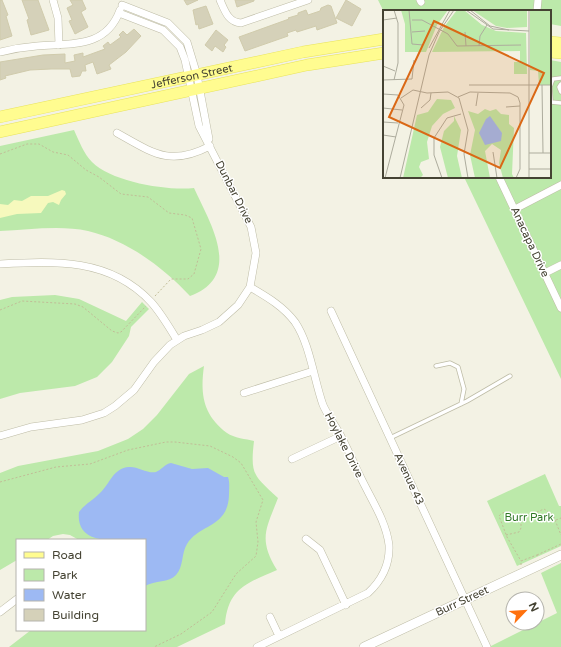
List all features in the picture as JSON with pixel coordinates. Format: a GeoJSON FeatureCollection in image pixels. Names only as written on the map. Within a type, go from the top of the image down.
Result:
{"type":"FeatureCollection","features":[{"type":"Feature","properties":{"kind":"main road"},"geometry":{"type":"LineString","coordinates":[[551,36],[561,37]]}},
{"type":"Feature","properties":{"kind":"main road","name":"Jefferson Street"},"geometry":{"type":"LineString","coordinates":[[0,132],[194,83],[318,49],[383,39]]}},
{"type":"Feature","properties":{"kind":"main road"},"geometry":{"type":"LineString","coordinates":[[551,42],[561,43]]}},
{"type":"Feature","properties":{"kind":"main road"},"geometry":{"type":"LineString","coordinates":[[551,52],[561,53]]}},
{"type":"Feature","properties":{"kind":"main road","name":"Jefferson Street"},"geometry":{"type":"LineString","coordinates":[[0,117],[194,83],[383,53]]}},
{"type":"Feature","properties":{"kind":"street"},"geometry":{"type":"LineString","coordinates":[[53,0],[58,18],[59,45]]}},
{"type":"Feature","properties":{"kind":"street"},"geometry":{"type":"LineString","coordinates":[[220,0],[228,17],[234,23],[241,23],[308,0]]}},
{"type":"Feature","properties":{"kind":"street"},"geometry":{"type":"LineString","coordinates":[[537,10],[538,0]]}},
{"type":"Feature","properties":{"kind":"street"},"geometry":{"type":"LineString","coordinates":[[0,52],[37,46],[73,45],[89,41],[102,34],[113,24],[121,7]]}},
{"type":"Feature","properties":{"kind":"street","name":"Dunbar Drive"},"geometry":{"type":"LineString","coordinates":[[121,7],[156,17],[168,23],[179,32],[191,50],[199,126],[251,227],[256,253],[250,287]]}},
{"type":"Feature","properties":{"kind":"street"},"geometry":{"type":"LineString","coordinates":[[117,133],[147,150],[176,158],[196,153],[210,146]]}},
{"type":"Feature","properties":{"kind":"street","name":"Anacapa Drive"},"geometry":{"type":"LineString","coordinates":[[500,178],[561,308]]}},
{"type":"Feature","properties":{"kind":"street"},"geometry":{"type":"LineString","coordinates":[[515,209],[561,186]]}},
{"type":"Feature","properties":{"kind":"street"},"geometry":{"type":"LineString","coordinates":[[0,264],[43,262],[87,265],[123,279],[150,301],[177,340]]}},
{"type":"Feature","properties":{"kind":"street"},"geometry":{"type":"LineString","coordinates":[[544,273],[561,265]]}},
{"type":"Feature","properties":{"kind":"street"},"geometry":{"type":"LineString","coordinates":[[0,436],[25,428],[82,420],[104,413],[130,394],[154,362],[177,340],[219,322],[238,305],[250,287]]}},
{"type":"Feature","properties":{"kind":"street","name":"Hoylake Drive"},"geometry":{"type":"LineString","coordinates":[[250,287],[275,302],[292,319],[300,332],[327,414],[341,436],[385,529],[389,546],[385,571],[376,586],[364,596],[257,647]]}},
{"type":"Feature","properties":{"kind":"street","name":"Avenue 43"},"geometry":{"type":"LineString","coordinates":[[332,311],[487,647]]}},
{"type":"Feature","properties":{"kind":"street"},"geometry":{"type":"LineString","coordinates":[[244,393],[313,371]]}},
{"type":"Feature","properties":{"kind":"street"},"geometry":{"type":"LineString","coordinates":[[292,459],[341,436]]}},
{"type":"Feature","properties":{"kind":"street"},"geometry":{"type":"LineString","coordinates":[[306,539],[320,550],[346,605]]}},
{"type":"Feature","properties":{"kind":"street","name":"Burr Street"},"geometry":{"type":"LineString","coordinates":[[364,647],[561,555]]}},
{"type":"Feature","properties":{"kind":"street"},"geometry":{"type":"LineString","coordinates":[[0,612],[16,601]]}},
{"type":"Feature","properties":{"kind":"street"},"geometry":{"type":"LineString","coordinates":[[270,616],[279,636]]}},
{"type":"Feature","properties":{"kind":"lane"},"geometry":{"type":"LineString","coordinates":[[551,84],[553,79],[561,78]]}},
{"type":"Feature","properties":{"kind":"lane"},"geometry":{"type":"LineString","coordinates":[[561,84],[559,87],[561,92]]}},
{"type":"Feature","properties":{"kind":"lane"},"geometry":{"type":"LineString","coordinates":[[551,102],[561,103]]}},
{"type":"Feature","properties":{"kind":"lane"},"geometry":{"type":"LineString","coordinates":[[436,366],[450,363],[458,367],[464,389],[461,404]]}},
{"type":"Feature","properties":{"kind":"lane"},"geometry":{"type":"LineString","coordinates":[[390,438],[461,404],[510,376]]}},
{"type":"Feature","properties":{"kind":"path"},"geometry":{"type":"LineString","coordinates":[[0,154],[27,144],[39,144],[52,152],[68,155],[86,170],[99,177],[121,194],[148,197],[169,213],[185,214],[192,218],[201,249],[193,277],[184,280],[173,278],[122,332],[118,333],[112,331],[83,307],[75,304],[22,301],[0,310]]}},
{"type":"Feature","properties":{"kind":"path"},"geometry":{"type":"LineString","coordinates":[[0,482],[56,467],[90,464],[128,450],[166,442],[210,446],[239,460],[263,500],[256,522],[258,542],[256,556],[236,574],[212,612],[181,634],[154,647]]}},
{"type":"Feature","properties":{"kind":"path"},"geometry":{"type":"LineString","coordinates":[[520,522],[523,518],[544,509],[550,512],[555,519],[561,535]]}},
{"type":"Feature","properties":{"kind":"path"},"geometry":{"type":"LineString","coordinates":[[506,535],[520,532],[521,528],[520,522],[516,520],[514,514],[510,512],[499,515],[506,535],[521,561],[522,567]]}},
{"type":"Feature","properties":{"kind":"path"},"geometry":{"type":"LineString","coordinates":[[555,519],[561,518]]}},
{"type":"Feature","properties":{"kind":"path"},"geometry":{"type":"LineString","coordinates":[[521,561],[556,548],[561,544]]}},
{"type":"Feature","properties":{"kind":"path"},"geometry":{"type":"LineString","coordinates":[[537,555],[538,560]]}},
{"type":"Feature","properties":{"kind":"green space"},"geometry":{"type":"Polygon","coordinates":[[[378,0],[561,0],[561,26],[551,24],[551,10],[383,10],[378,0]]]}},
{"type":"Feature","properties":{"kind":"green space"},"geometry":{"type":"Polygon","coordinates":[[[551,60],[561,62],[561,379],[464,178],[551,178],[551,60]]]}},
{"type":"Feature","properties":{"kind":"green space"},"geometry":{"type":"Polygon","coordinates":[[[74,130],[89,159],[101,169],[113,175],[140,184],[169,188],[194,188],[214,232],[218,248],[219,262],[216,276],[206,287],[190,296],[169,275],[144,256],[103,235],[66,228],[0,231],[0,146],[74,130]]]}},
{"type":"Feature","properties":{"kind":"green space"},"geometry":{"type":"Polygon","coordinates":[[[55,295],[79,299],[126,321],[142,302],[149,309],[131,327],[129,336],[112,362],[97,377],[75,386],[20,393],[0,399],[0,300],[12,297],[55,295]]]}},
{"type":"Feature","properties":{"kind":"green space"},"geometry":{"type":"Polygon","coordinates":[[[204,366],[203,395],[208,411],[213,419],[230,435],[254,441],[253,461],[256,474],[264,485],[278,498],[267,526],[266,534],[267,550],[277,570],[241,588],[230,602],[225,624],[177,647],[9,647],[30,631],[146,631],[146,539],[77,539],[70,535],[63,534],[53,536],[48,539],[16,539],[16,561],[0,570],[0,473],[18,466],[98,451],[128,439],[143,429],[157,415],[189,374],[204,366]]]}},
{"type":"Feature","properties":{"kind":"green space","name":"Burr Park"},"geometry":{"type":"Polygon","coordinates":[[[545,474],[559,506],[561,506],[561,546],[517,566],[487,501],[545,474]]]}},
{"type":"Feature","properties":{"kind":"green space"},"geometry":{"type":"Polygon","coordinates":[[[561,563],[561,647],[489,647],[521,631],[545,631],[545,619],[557,613],[541,573],[561,563]]]}},
{"type":"Feature","properties":{"kind":"sand"},"geometry":{"type":"Polygon","coordinates":[[[62,190],[65,191],[66,194],[59,205],[53,202],[48,203],[41,213],[17,214],[0,218],[0,204],[8,205],[14,200],[22,201],[31,196],[48,196],[62,190]]]}},
{"type":"Feature","properties":{"kind":"water"},"geometry":{"type":"Polygon","coordinates":[[[171,463],[192,469],[208,468],[224,477],[228,477],[229,495],[224,514],[218,520],[198,533],[187,544],[179,571],[176,575],[173,578],[146,586],[146,539],[99,539],[92,537],[84,532],[80,524],[79,512],[100,493],[119,470],[132,467],[150,472],[156,472],[171,463]]]}},
{"type":"Feature","properties":{"kind":"building"},"geometry":{"type":"Polygon","coordinates":[[[0,0],[2,0],[8,15],[6,16],[12,36],[0,40],[0,0]]]}},
{"type":"Feature","properties":{"kind":"building"},"geometry":{"type":"Polygon","coordinates":[[[22,0],[38,0],[49,30],[31,35],[27,20],[29,19],[22,0]]]}},
{"type":"Feature","properties":{"kind":"building"},"geometry":{"type":"Polygon","coordinates":[[[70,0],[82,0],[86,9],[81,12],[88,27],[75,34],[69,21],[72,20],[67,8],[73,5],[70,0]]]}},
{"type":"Feature","properties":{"kind":"building"},"geometry":{"type":"Polygon","coordinates":[[[184,0],[198,0],[187,5],[184,0]]]}},
{"type":"Feature","properties":{"kind":"building"},"geometry":{"type":"Polygon","coordinates":[[[235,0],[254,0],[254,1],[237,7],[235,0]]]}},
{"type":"Feature","properties":{"kind":"building"},"geometry":{"type":"Polygon","coordinates":[[[346,0],[361,9],[352,26],[336,18],[346,0]]]}},
{"type":"Feature","properties":{"kind":"building"},"geometry":{"type":"Polygon","coordinates":[[[328,5],[331,6],[337,23],[317,30],[316,26],[297,32],[296,30],[287,33],[288,36],[245,51],[239,37],[289,19],[288,18],[298,15],[298,13],[306,10],[308,15],[320,11],[321,8],[328,5]]]}},
{"type":"Feature","properties":{"kind":"building"},"geometry":{"type":"Polygon","coordinates":[[[206,6],[213,24],[199,29],[198,24],[196,25],[193,10],[206,6]]]}},
{"type":"Feature","properties":{"kind":"building"},"geometry":{"type":"Polygon","coordinates":[[[134,29],[141,36],[126,52],[109,65],[111,69],[97,74],[93,62],[85,65],[86,71],[82,71],[80,76],[72,77],[70,69],[30,70],[5,76],[6,78],[0,80],[0,62],[43,55],[65,54],[65,63],[75,61],[74,55],[83,53],[83,57],[105,49],[103,46],[108,42],[110,45],[121,37],[119,35],[123,31],[127,35],[134,29]]]}},
{"type":"Feature","properties":{"kind":"building"},"geometry":{"type":"Polygon","coordinates":[[[216,30],[228,40],[224,45],[226,47],[223,52],[215,46],[212,51],[205,45],[216,30]]]}}]}
